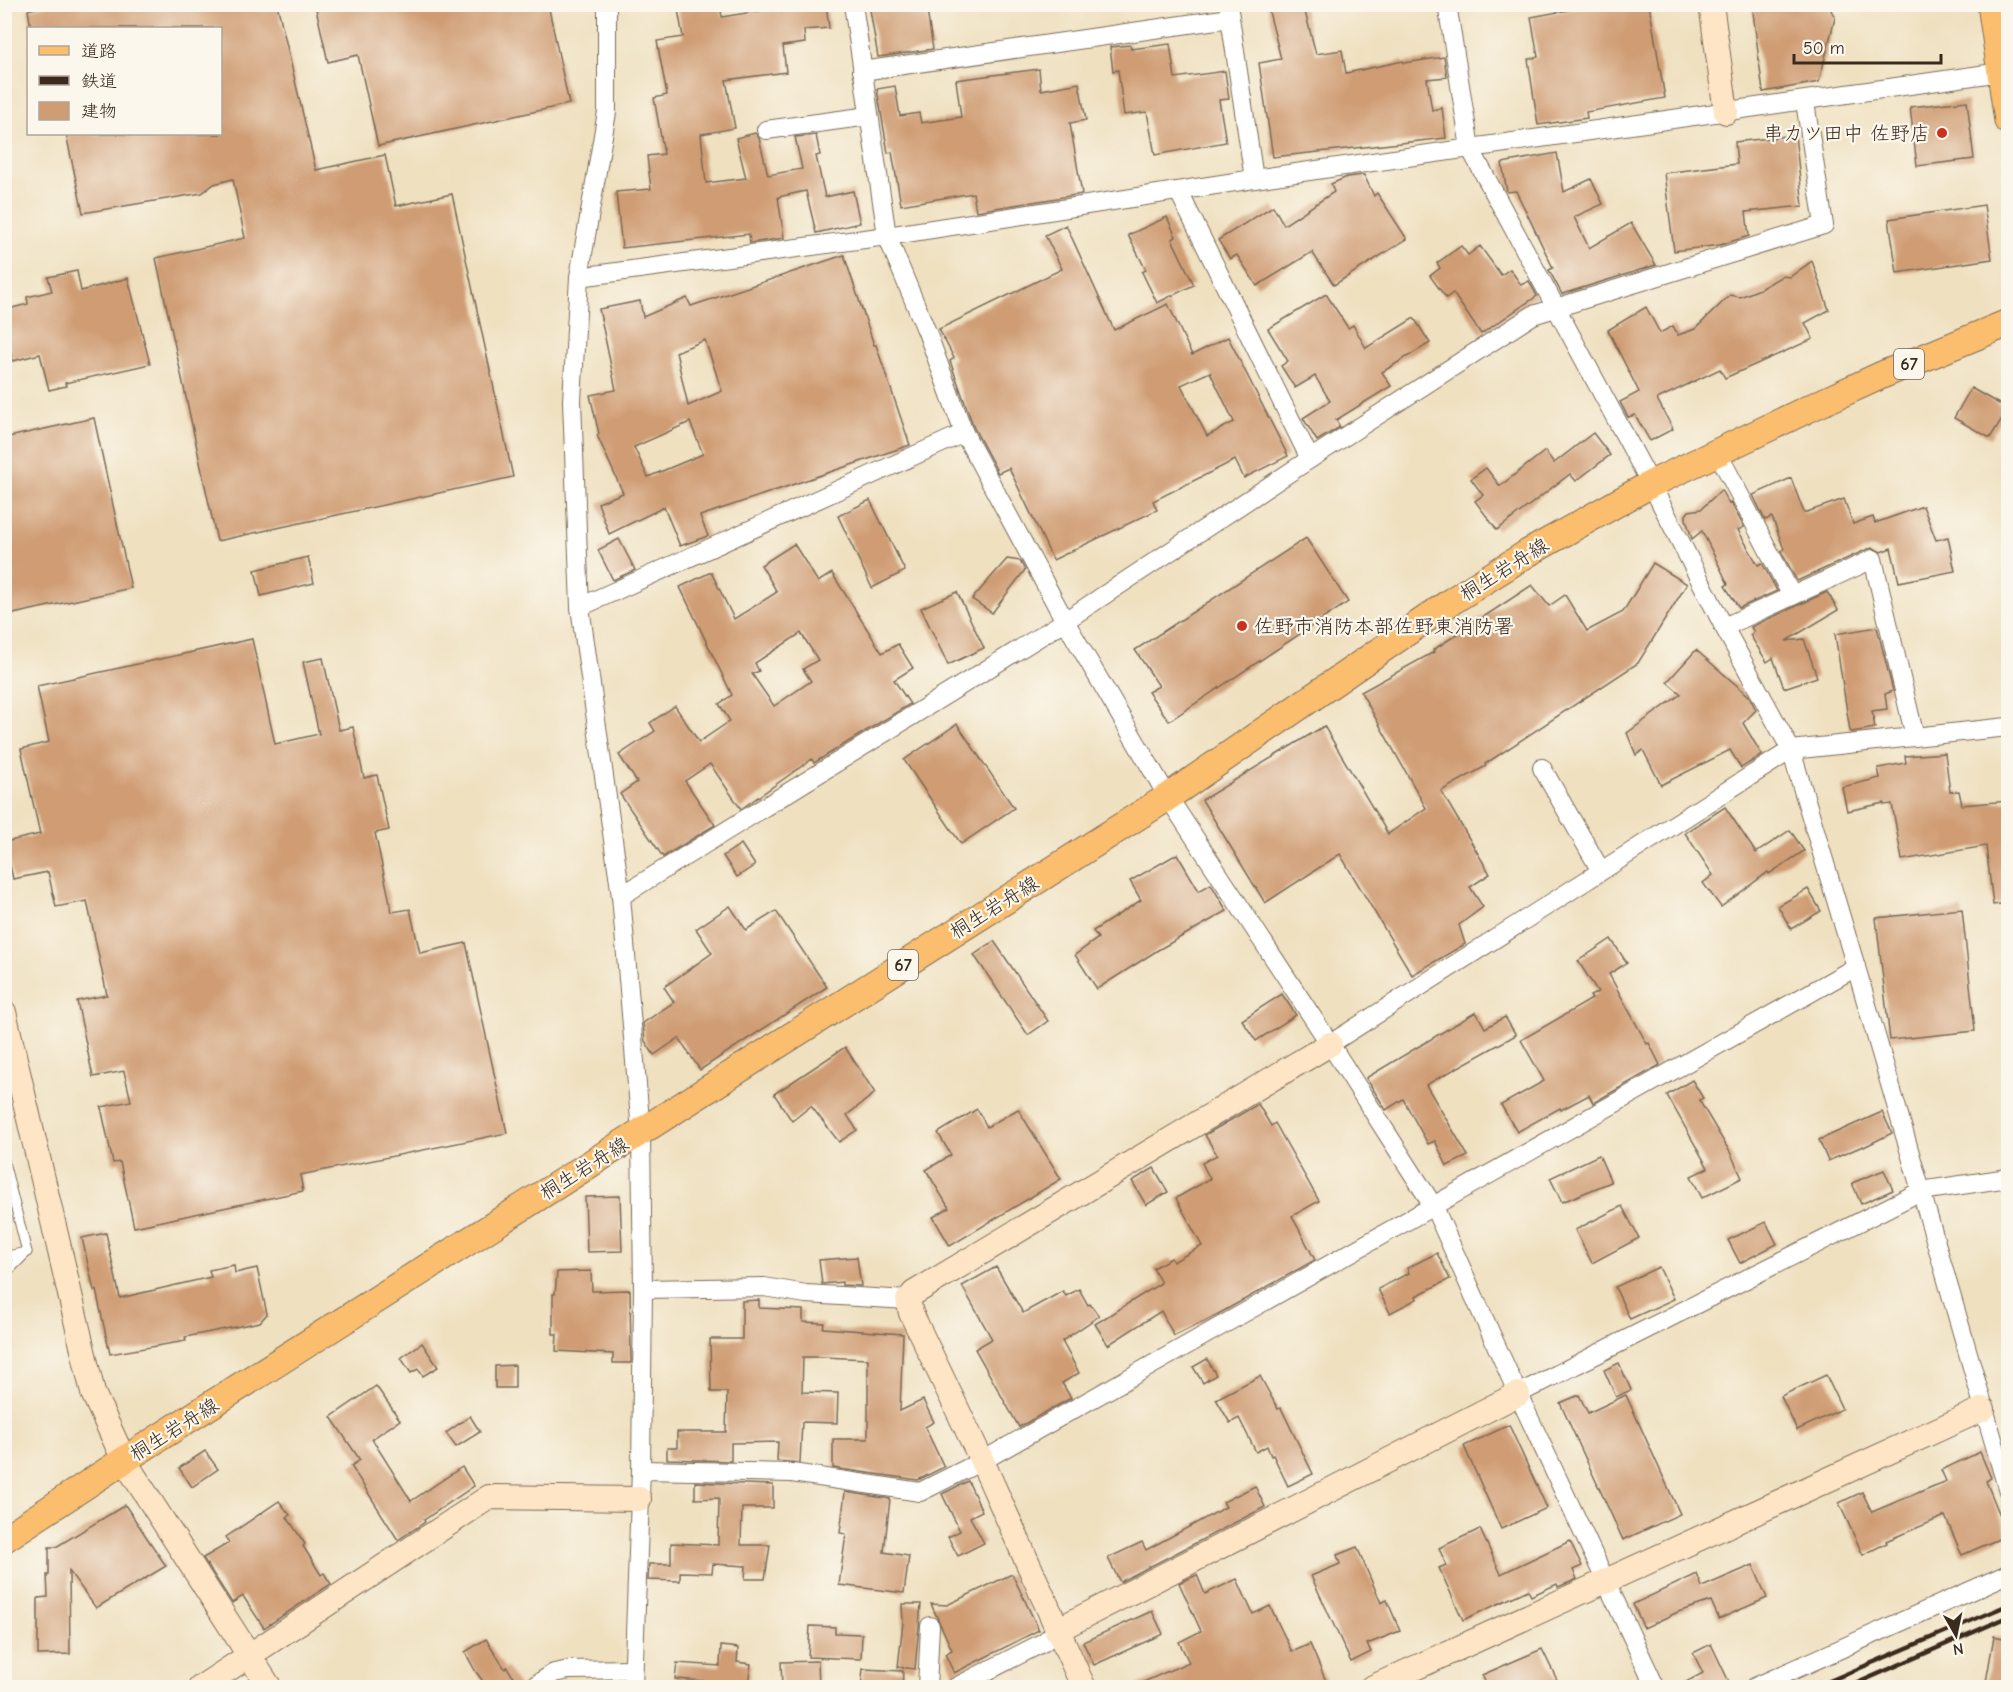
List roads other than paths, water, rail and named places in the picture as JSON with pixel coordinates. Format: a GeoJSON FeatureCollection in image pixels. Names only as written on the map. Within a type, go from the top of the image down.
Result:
{"type":"FeatureCollection","features":[{"type":"Feature","properties":{"kind":"main road"},"geometry":{"type":"LineString","coordinates":[[1991,4],[2005,72],[2008,121]]}},
{"type":"Feature","properties":{"kind":"main road","name":"桐生岩舟線"},"geometry":{"type":"LineString","coordinates":[[4,1539],[124,1460],[1168,797],[1452,601],[1528,553],[1651,484],[1882,375],[2008,323]]}},
{"type":"Feature","properties":{"kind":"street"},"geometry":{"type":"LineString","coordinates":[[531,1688],[554,1673],[568,1670],[637,1683],[643,1289],[641,1132],[621,896],[579,606],[572,401],[579,277],[608,112],[608,4]]}},
{"type":"Feature","properties":{"kind":"street"},"geometry":{"type":"LineString","coordinates":[[853,4],[887,236],[927,332],[964,433],[1065,621],[1168,797],[1434,1208],[1518,1394],[1656,1688]]}},
{"type":"Feature","properties":{"kind":"street"},"geometry":{"type":"LineString","coordinates":[[1447,4],[1470,148],[1791,750],[2008,1491]]}},
{"type":"Feature","properties":{"kind":"street"},"geometry":{"type":"LineString","coordinates":[[1711,4],[1726,112]]}},
{"type":"Feature","properties":{"kind":"street"},"geometry":{"type":"LineString","coordinates":[[862,71],[1229,11],[1254,179]]}},
{"type":"Feature","properties":{"kind":"street"},"geometry":{"type":"LineString","coordinates":[[579,277],[887,236],[1254,179],[2005,72]]}},
{"type":"Feature","properties":{"kind":"street"},"geometry":{"type":"LineString","coordinates":[[621,896],[1065,621],[1533,315],[1824,225],[1805,102]]}},
{"type":"Feature","properties":{"kind":"street"},"geometry":{"type":"LineString","coordinates":[[766,130],[869,116]]}},
{"type":"Feature","properties":{"kind":"street"},"geometry":{"type":"LineString","coordinates":[[1179,192],[1310,459]]}},
{"type":"Feature","properties":{"kind":"street"},"geometry":{"type":"LineString","coordinates":[[579,606],[964,433]]}},
{"type":"Feature","properties":{"kind":"street"},"geometry":{"type":"LineString","coordinates":[[1718,453],[1792,596]]}},
{"type":"Feature","properties":{"kind":"street"},"geometry":{"type":"LineString","coordinates":[[1724,627],[1873,559],[1915,737]]}},
{"type":"Feature","properties":{"kind":"street"},"geometry":{"type":"LineString","coordinates":[[908,1300],[914,1293],[1330,1044],[1791,750],[2008,727]]}},
{"type":"Feature","properties":{"kind":"street"},"geometry":{"type":"LineString","coordinates":[[1542,768],[1601,871]]}},
{"type":"Feature","properties":{"kind":"street"},"geometry":{"type":"LineString","coordinates":[[641,1470],[792,1473],[920,1492],[982,1461],[1434,1208],[1856,967]]}},
{"type":"Feature","properties":{"kind":"street"},"geometry":{"type":"LineString","coordinates":[[4,1012],[93,1394],[124,1460],[270,1688]]}},
{"type":"Feature","properties":{"kind":"street"},"geometry":{"type":"LineString","coordinates":[[954,1688],[1044,1642],[1057,1630],[1921,1191],[2008,1178]]}},
{"type":"Feature","properties":{"kind":"street"},"geometry":{"type":"LineString","coordinates":[[643,1289],[764,1287],[806,1294],[908,1300]]}},
{"type":"Feature","properties":{"kind":"street"},"geometry":{"type":"LineString","coordinates":[[908,1300],[911,1313],[982,1461],[1084,1688]]}},
{"type":"Feature","properties":{"kind":"street"},"geometry":{"type":"LineString","coordinates":[[1371,1688],[1983,1409]]}},
{"type":"Feature","properties":{"kind":"street"},"geometry":{"type":"LineString","coordinates":[[200,1688],[489,1497],[639,1499]]}},
{"type":"Feature","properties":{"kind":"street"},"geometry":{"type":"LineString","coordinates":[[1752,1688],[2008,1574]]}},
{"type":"Feature","properties":{"kind":"street"},"geometry":{"type":"LineString","coordinates":[[927,1688],[930,1626]]}},
{"type":"Feature","properties":{"kind":"lane"},"geometry":{"type":"LineString","coordinates":[[4,1162],[27,1252]]}},
{"type":"Feature","properties":{"kind":"lane"},"geometry":{"type":"LineString","coordinates":[[4,1257],[27,1252]]}},
{"type":"Feature","properties":{"kind":"lane"},"geometry":{"type":"LineString","coordinates":[[4,1275],[27,1252]]}},
{"type":"Feature","properties":{"kind":"railway"},"geometry":{"type":"LineString","coordinates":[[1813,1688],[2008,1605]]}},
{"type":"Feature","properties":{"kind":"railway"},"geometry":{"type":"LineString","coordinates":[[1846,1688],[2008,1617]]}},
{"type":"Feature","properties":{"kind":"place","name":"串カツ田中 佐野店"},"geometry":{"type":"Point","coordinates":[1942,133]}},
{"type":"Feature","properties":{"kind":"place","name":"佐野市消防本部佐野東消防署"},"geometry":{"type":"Point","coordinates":[1242,626]}}]}
